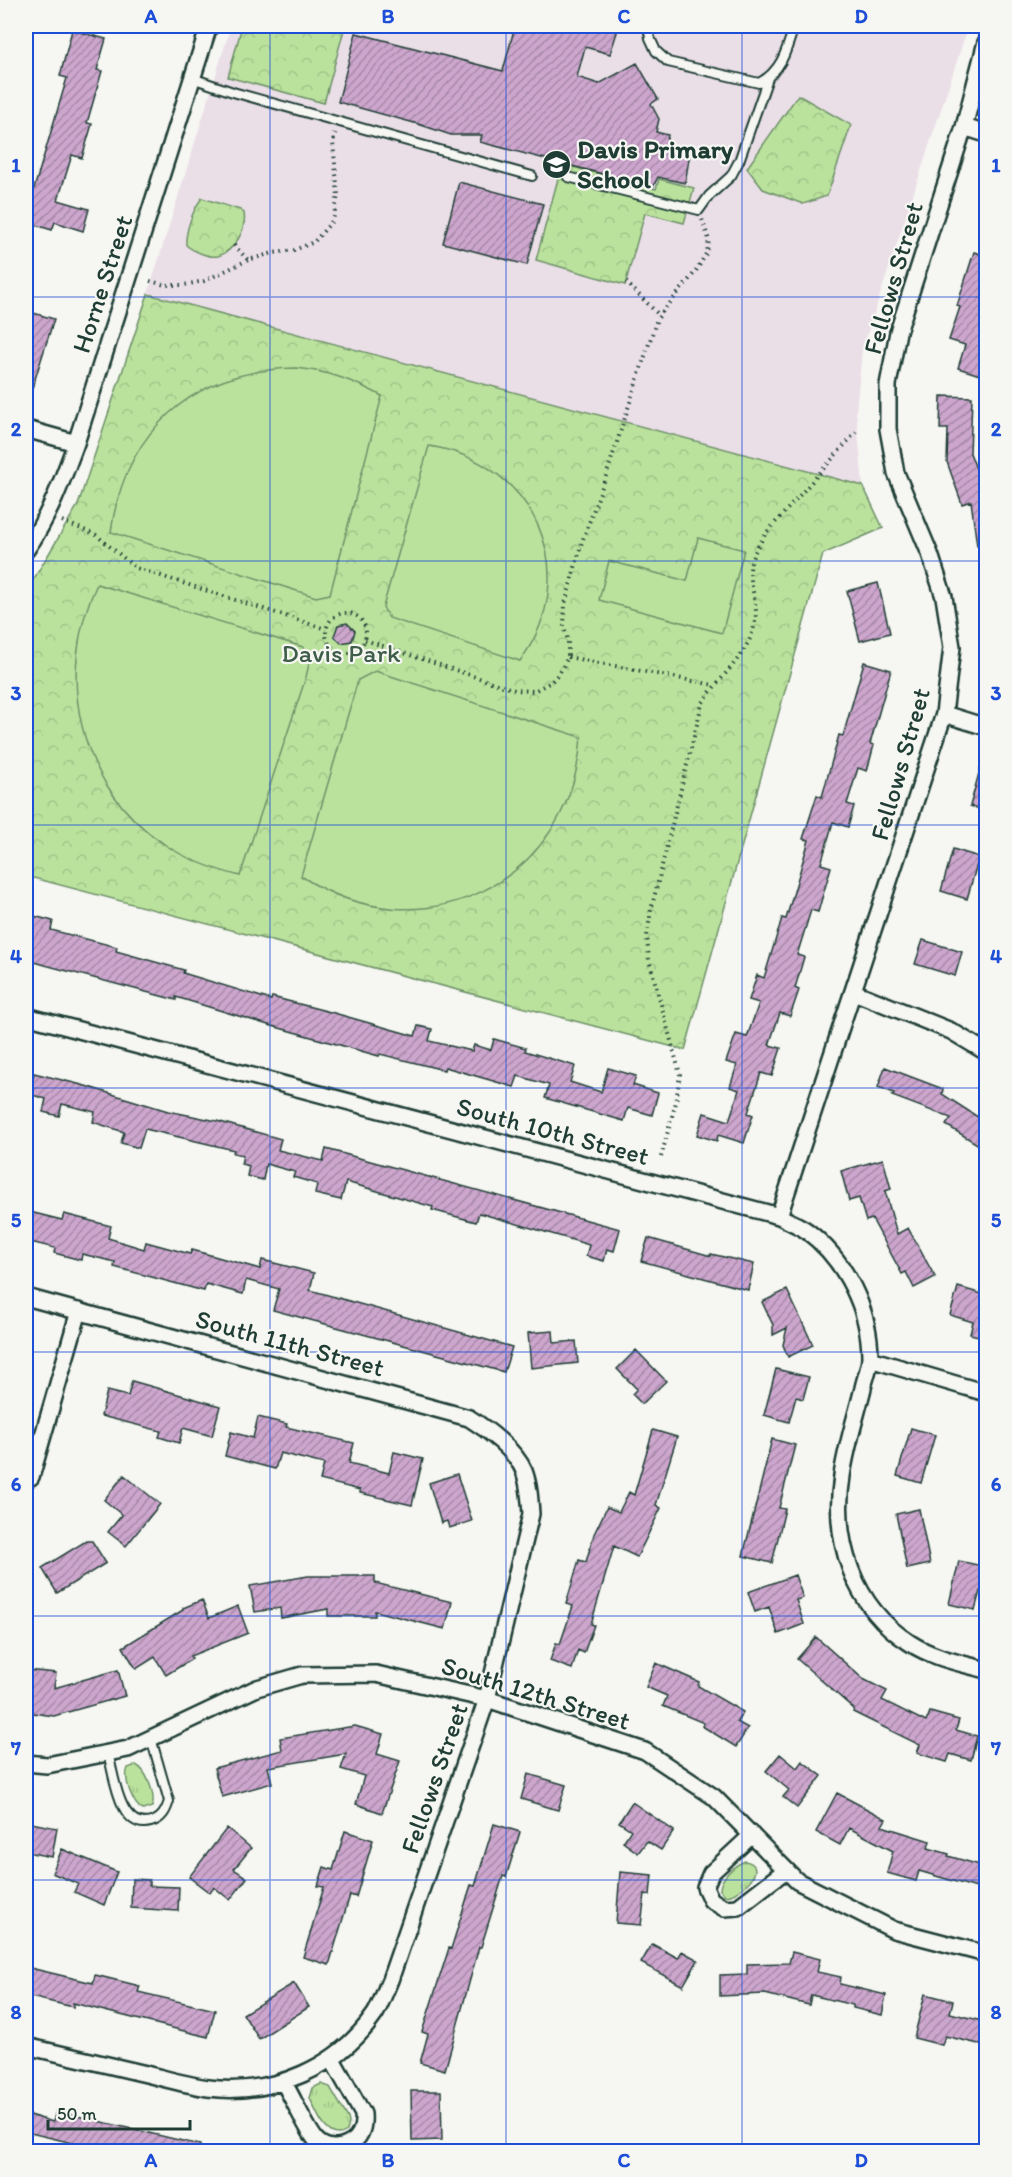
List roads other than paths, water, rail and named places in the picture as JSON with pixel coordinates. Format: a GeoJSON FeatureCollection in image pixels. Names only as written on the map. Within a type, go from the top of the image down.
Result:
{"type":"FeatureCollection","features":[{"type":"Feature","properties":{"kind":"street","name":"Horne Street"},"geometry":{"type":"LineString","coordinates":[[26,550],[57,495],[76,443],[209,26]]}},
{"type":"Feature","properties":{"kind":"street","name":"Fellows Street"},"geometry":{"type":"LineString","coordinates":[[779,1216],[944,714],[952,647],[944,597],[930,554],[896,473],[888,429],[888,384],[898,332],[964,127],[987,42]]}},
{"type":"Feature","properties":{"kind":"street"},"geometry":{"type":"LineString","coordinates":[[964,127],[987,134]]}},
{"type":"Feature","properties":{"kind":"street"},"geometry":{"type":"LineString","coordinates":[[26,429],[76,443]]}},
{"type":"Feature","properties":{"kind":"street"},"geometry":{"type":"LineString","coordinates":[[944,714],[987,728]]}},
{"type":"Feature","properties":{"kind":"street"},"geometry":{"type":"LineString","coordinates":[[854,992],[951,1031],[987,1052]]}},
{"type":"Feature","properties":{"kind":"street","name":"South 10th Street"},"geometry":{"type":"LineString","coordinates":[[26,1016],[779,1216],[807,1231],[828,1251],[846,1274],[859,1302],[867,1330],[870,1359],[842,1476],[838,1519],[847,1564],[861,1594],[885,1622],[910,1643],[940,1658],[987,1670]]}},
{"type":"Feature","properties":{"kind":"street","name":"South 11th Street"},"geometry":{"type":"LineString","coordinates":[[26,1297],[469,1418],[489,1431],[524,1469]]}},
{"type":"Feature","properties":{"kind":"street"},"geometry":{"type":"LineString","coordinates":[[31,1477],[79,1311]]}},
{"type":"Feature","properties":{"kind":"street"},"geometry":{"type":"LineString","coordinates":[[870,1359],[987,1393]]}},
{"type":"Feature","properties":{"kind":"street","name":"Fellows Street"},"geometry":{"type":"LineString","coordinates":[[26,2046],[208,2088],[248,2089],[284,2083],[312,2070],[332,2059],[357,2036],[376,2012],[390,1980],[487,1699],[531,1514],[524,1469]]}},
{"type":"Feature","properties":{"kind":"street","name":"South 12th Street"},"geometry":{"type":"LineString","coordinates":[[26,1763],[47,1765],[128,1749],[257,1688],[302,1675],[376,1674],[487,1699],[645,1751],[714,1797],[797,1881],[894,1930],[987,1954]]}},
{"type":"Feature","properties":{"kind":"street"},"geometry":{"type":"LineString","coordinates":[[752,1835],[711,1873],[705,1887],[711,1900],[724,1908],[738,1907],[786,1870]]}},
{"type":"Feature","properties":{"kind":"street"},"geometry":{"type":"LineString","coordinates":[[284,2083],[317,2141],[332,2148],[348,2145],[359,2135],[363,2115],[332,2059]]}},
{"type":"Feature","properties":{"kind":"lane"},"geometry":{"type":"LineString","coordinates":[[648,26],[656,51],[668,62],[759,83],[776,70],[786,52],[794,26]]}},
{"type":"Feature","properties":{"kind":"lane"},"geometry":{"type":"LineString","coordinates":[[192,78],[233,92],[532,176]]}},
{"type":"Feature","properties":{"kind":"lane"},"geometry":{"type":"LineString","coordinates":[[568,177],[699,210],[709,196],[731,176],[739,161],[768,78]]}},
{"type":"Feature","properties":{"kind":"lane"},"geometry":{"type":"LineString","coordinates":[[108,1753],[121,1805],[128,1816],[139,1822],[150,1823],[159,1819],[166,1812],[169,1801],[151,1738]]}},
{"type":"Feature","properties":{"kind":"place","name":"Davis Primary School"},"geometry":{"type":"Point","coordinates":[556,164]}},
{"type":"Feature","properties":{"kind":"park label","name":"Davis Park"},"geometry":{"type":"Point","coordinates":[341,653]}}]}
